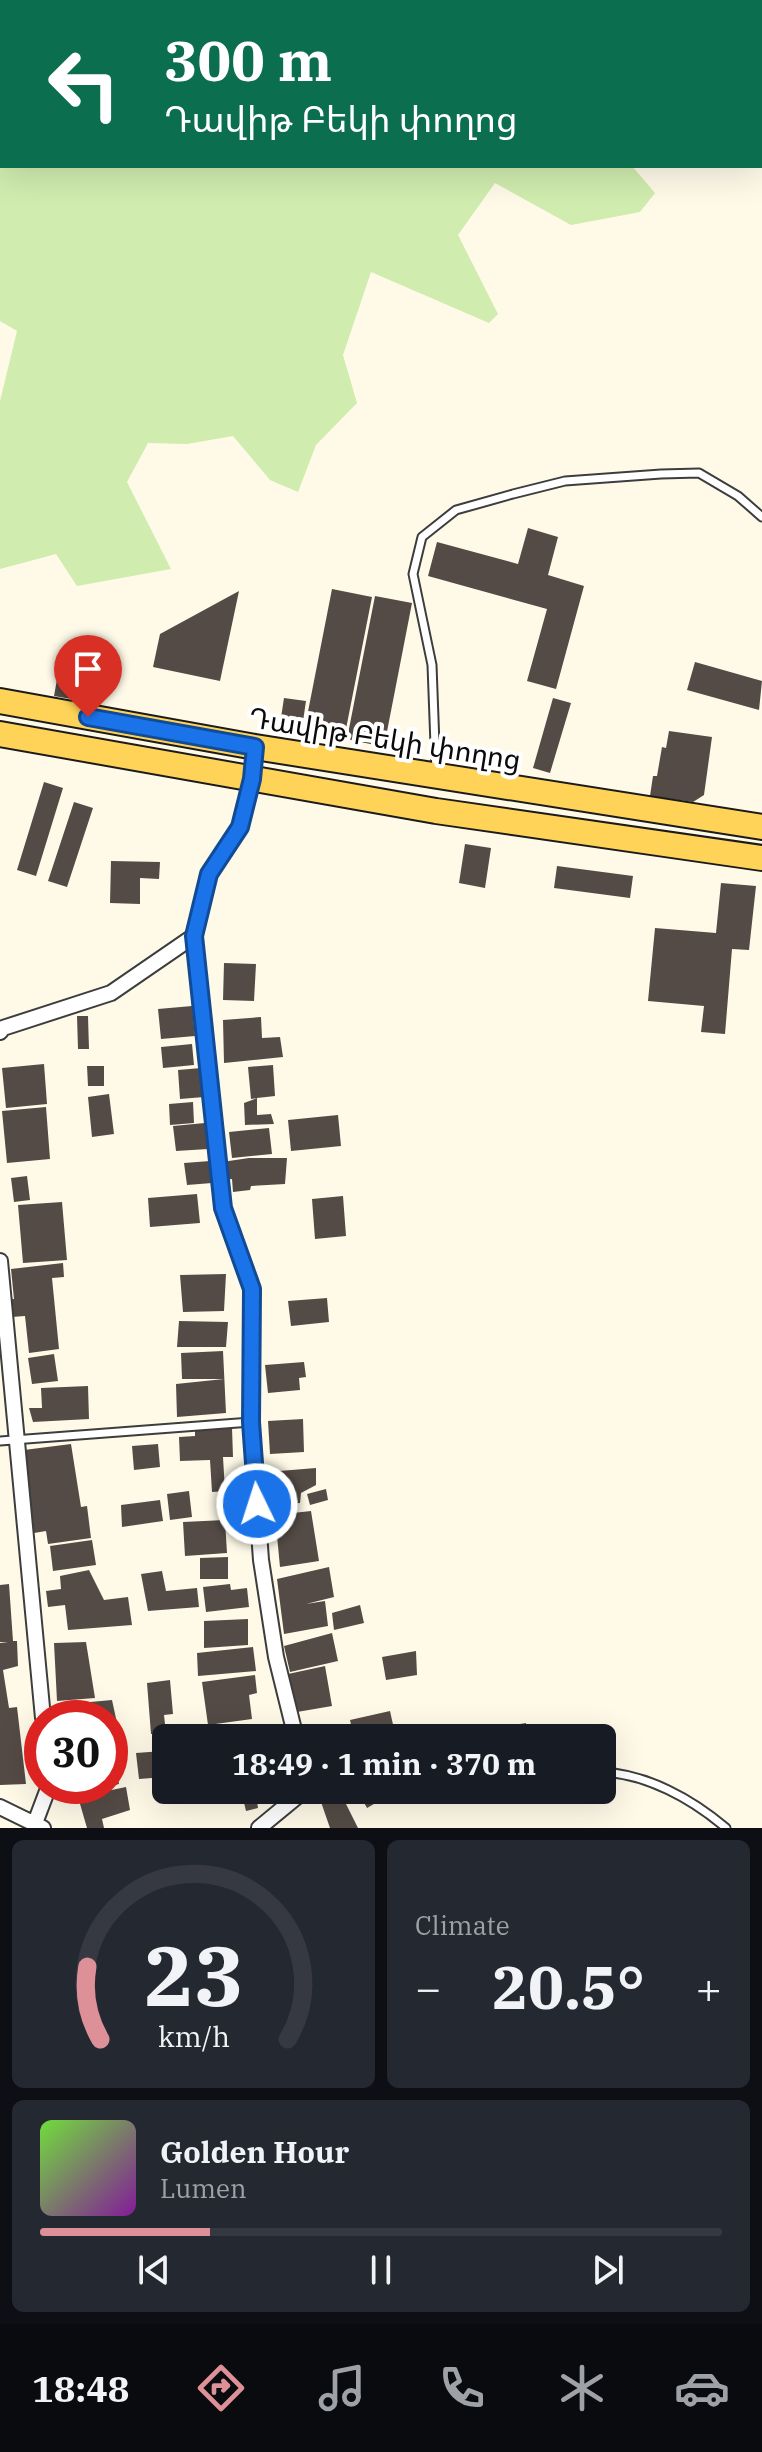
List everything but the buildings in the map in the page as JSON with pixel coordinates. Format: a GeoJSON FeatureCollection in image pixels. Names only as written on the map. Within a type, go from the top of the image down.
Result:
{"type":"FeatureCollection","features":[{"type":"Feature","properties":{"kind":"main road","name":"Դավիթ Բեկի փողոց"},"geometry":{"type":"LineString","coordinates":[[0,701],[436,777],[762,827]]}},
{"type":"Feature","properties":{"kind":"main road"},"geometry":{"type":"LineString","coordinates":[[0,734],[436,811],[762,858]]}},
{"type":"Feature","properties":{"kind":"street"},"geometry":{"type":"LineString","coordinates":[[255,747],[252,779],[240,827],[209,874],[194,936],[223,1208],[252,1289],[251,1422],[261,1560],[276,1657],[293,1724]]}},
{"type":"Feature","properties":{"kind":"street"},"geometry":{"type":"LineString","coordinates":[[0,1032],[3,1028],[111,993],[194,936]]}},
{"type":"Feature","properties":{"kind":"street"},"geometry":{"type":"LineString","coordinates":[[0,1261],[7,1441],[41,1700]]}},
{"type":"Feature","properties":{"kind":"street"},"geometry":{"type":"LineString","coordinates":[[0,1807],[39,1826],[44,1804]]}},
{"type":"Feature","properties":{"kind":"street"},"geometry":{"type":"LineString","coordinates":[[259,1828],[288,1804]]}},
{"type":"Feature","properties":{"kind":"lane"},"geometry":{"type":"LineString","coordinates":[[436,777],[432,665],[413,574],[422,537],[456,510],[513,494],[565,481],[661,474],[699,473],[738,496],[762,517]]}},
{"type":"Feature","properties":{"kind":"lane"},"geometry":{"type":"LineString","coordinates":[[7,1441],[251,1422]]}},
{"type":"Feature","properties":{"kind":"lane"},"geometry":{"type":"LineString","coordinates":[[616,1773],[635,1775],[686,1800],[726,1828]]}},
{"type":"Feature","properties":{"kind":"green space"},"geometry":{"type":"Polygon","coordinates":[[[0,168],[634,168],[655,193],[640,212],[571,225],[495,183],[458,235],[498,314],[489,323],[371,272],[343,355],[357,403],[316,445],[298,492],[270,480],[233,436],[187,444],[148,443],[127,482],[171,569],[77,586],[56,554],[0,569],[0,401],[17,331],[0,321],[0,168]]]}},
{"type":"Feature","properties":{"kind":"route"},"geometry":{"type":"LineString","coordinates":[[88,717],[255,747],[252,779],[240,827],[209,874],[194,936],[223,1208],[252,1289],[251,1422],[257,1504]]}}]}
